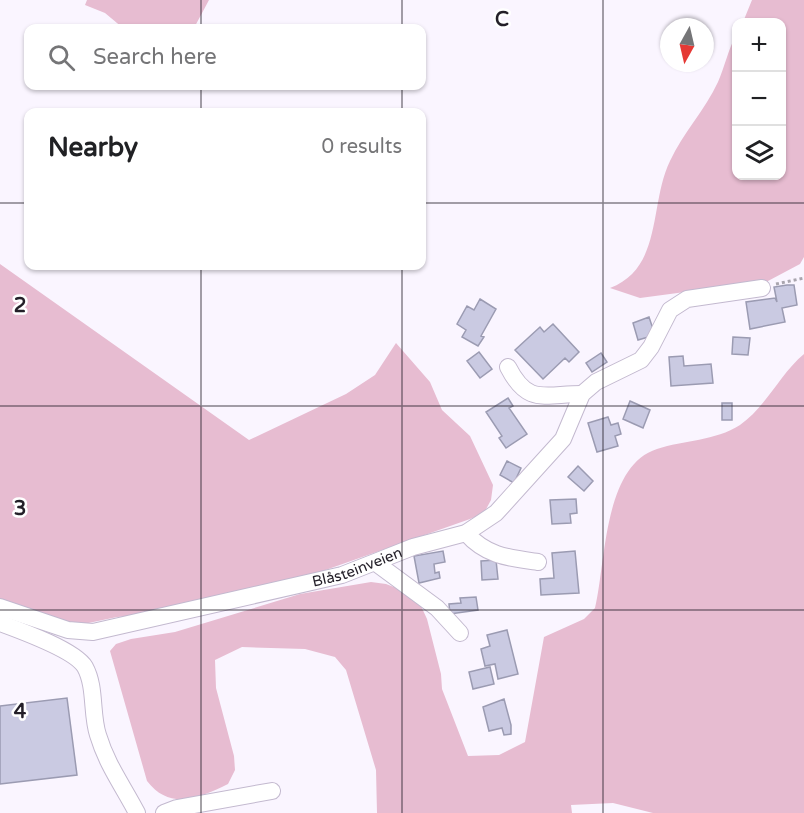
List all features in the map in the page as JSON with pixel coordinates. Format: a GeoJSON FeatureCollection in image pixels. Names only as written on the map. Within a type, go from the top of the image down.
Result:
{"type":"FeatureCollection","features":[{"type":"Feature","properties":{"kind":"street"},"geometry":{"type":"LineString","coordinates":[[508,367],[518,387],[536,396],[582,394],[596,382],[641,360],[651,347],[670,310],[687,299],[762,288]]}},
{"type":"Feature","properties":{"kind":"street","name":"Blåsteinveien"},"geometry":{"type":"LineString","coordinates":[[0,607],[68,630],[93,632],[342,575],[413,547],[466,533],[496,513],[564,439],[582,394]]}},
{"type":"Feature","properties":{"kind":"street"},"geometry":{"type":"LineString","coordinates":[[466,533],[476,545],[491,553],[538,562]]}},
{"type":"Feature","properties":{"kind":"street"},"geometry":{"type":"LineString","coordinates":[[376,563],[437,608],[460,633]]}},
{"type":"Feature","properties":{"kind":"street"},"geometry":{"type":"LineString","coordinates":[[0,623],[32,634],[75,658],[85,667],[96,732],[107,764],[137,813]]}},
{"type":"Feature","properties":{"kind":"street"},"geometry":{"type":"LineString","coordinates":[[164,813],[177,808],[272,791]]}},
{"type":"Feature","properties":{"kind":"path"},"geometry":{"type":"LineString","coordinates":[[762,288],[804,278]]}},
{"type":"Feature","properties":{"kind":"shaded area"},"geometry":{"type":"Polygon","coordinates":[[[87,0],[209,0],[196,24],[118,24],[105,13],[85,5],[87,0]]]}},
{"type":"Feature","properties":{"kind":"shaded area"},"geometry":{"type":"Polygon","coordinates":[[[752,0],[804,0],[804,257],[800,264],[768,281],[640,298],[610,288],[627,279],[639,266],[647,250],[659,196],[670,161],[713,92],[732,44],[732,180],[786,180],[786,18],[745,18],[752,0]]]}},
{"type":"Feature","properties":{"kind":"shaded area"},"geometry":{"type":"Polygon","coordinates":[[[0,264],[249,440],[346,394],[375,375],[396,343],[430,382],[442,410],[470,436],[493,485],[491,500],[484,513],[470,519],[300,579],[156,614],[117,617],[79,625],[0,605],[0,264]]]}},
{"type":"Feature","properties":{"kind":"shaded area"},"geometry":{"type":"Polygon","coordinates":[[[804,354],[804,813],[653,813],[613,803],[571,805],[572,813],[377,813],[376,770],[346,670],[335,657],[305,649],[242,647],[215,660],[216,688],[234,756],[235,770],[228,784],[196,797],[175,799],[165,796],[147,781],[110,651],[116,644],[131,639],[175,632],[300,594],[371,582],[399,589],[421,606],[427,619],[441,674],[442,689],[468,756],[499,755],[525,742],[544,637],[584,619],[595,608],[610,518],[626,475],[639,459],[657,449],[710,437],[740,425],[758,409],[804,354]]]}},
{"type":"Feature","properties":{"kind":"building"},"geometry":{"type":"Polygon","coordinates":[[[794,285],[797,305],[782,308],[785,322],[750,329],[746,302],[775,298],[777,302],[774,287],[794,285]]]}},
{"type":"Feature","properties":{"kind":"building"},"geometry":{"type":"Polygon","coordinates":[[[480,299],[496,309],[478,346],[462,337],[466,330],[457,324],[467,306],[474,310],[480,299]]]}},
{"type":"Feature","properties":{"kind":"building"},"geometry":{"type":"Polygon","coordinates":[[[649,317],[655,335],[638,340],[633,323],[649,317]]]}},
{"type":"Feature","properties":{"kind":"building"},"geometry":{"type":"Polygon","coordinates":[[[553,324],[579,352],[569,362],[565,358],[543,379],[515,350],[540,327],[544,332],[553,324]]]}},
{"type":"Feature","properties":{"kind":"building"},"geometry":{"type":"Polygon","coordinates":[[[733,337],[750,338],[748,355],[732,354],[733,337]]]}},
{"type":"Feature","properties":{"kind":"building"},"geometry":{"type":"Polygon","coordinates":[[[479,352],[492,369],[480,378],[467,361],[479,352]]]}},
{"type":"Feature","properties":{"kind":"building"},"geometry":{"type":"Polygon","coordinates":[[[601,353],[607,362],[592,372],[586,363],[601,353]]]}},
{"type":"Feature","properties":{"kind":"building"},"geometry":{"type":"Polygon","coordinates":[[[683,356],[684,366],[711,364],[713,383],[671,386],[669,357],[683,356]]]}},
{"type":"Feature","properties":{"kind":"building"},"geometry":{"type":"Polygon","coordinates":[[[508,398],[513,406],[509,408],[527,434],[506,448],[499,438],[502,436],[486,412],[508,398]]]}},
{"type":"Feature","properties":{"kind":"building"},"geometry":{"type":"Polygon","coordinates":[[[630,401],[650,410],[643,428],[623,419],[630,401]]]}},
{"type":"Feature","properties":{"kind":"building"},"geometry":{"type":"Polygon","coordinates":[[[722,403],[732,403],[732,420],[722,420],[722,403]]]}},
{"type":"Feature","properties":{"kind":"building"},"geometry":{"type":"Polygon","coordinates":[[[608,417],[611,425],[618,423],[621,434],[615,436],[618,446],[597,452],[588,423],[608,417]]]}},
{"type":"Feature","properties":{"kind":"building"},"geometry":{"type":"Polygon","coordinates":[[[507,461],[521,468],[514,483],[500,475],[507,461]]]}},
{"type":"Feature","properties":{"kind":"building"},"geometry":{"type":"Polygon","coordinates":[[[578,466],[593,481],[584,491],[568,477],[578,466]]]}},
{"type":"Feature","properties":{"kind":"building"},"geometry":{"type":"Polygon","coordinates":[[[576,499],[577,513],[570,514],[571,523],[552,524],[550,500],[576,499]]]}},
{"type":"Feature","properties":{"kind":"building"},"geometry":{"type":"Polygon","coordinates":[[[443,551],[445,562],[434,564],[435,573],[439,572],[440,578],[419,583],[414,556],[443,551]]]}},
{"type":"Feature","properties":{"kind":"building"},"geometry":{"type":"Polygon","coordinates":[[[575,551],[579,593],[541,595],[540,579],[554,578],[552,553],[575,551]]]}},
{"type":"Feature","properties":{"kind":"building"},"geometry":{"type":"Polygon","coordinates":[[[496,560],[498,579],[482,580],[481,561],[496,560]]]}},
{"type":"Feature","properties":{"kind":"building"},"geometry":{"type":"Polygon","coordinates":[[[476,597],[478,610],[450,614],[449,604],[461,603],[460,598],[476,597]]]}},
{"type":"Feature","properties":{"kind":"building"},"geometry":{"type":"Polygon","coordinates":[[[507,630],[518,674],[498,679],[495,664],[485,666],[481,649],[490,646],[487,635],[507,630]]]}},
{"type":"Feature","properties":{"kind":"building"},"geometry":{"type":"Polygon","coordinates":[[[490,667],[494,684],[473,689],[469,672],[490,667]]]}},
{"type":"Feature","properties":{"kind":"building"},"geometry":{"type":"Polygon","coordinates":[[[67,698],[77,775],[0,784],[0,706],[67,698]]]}},
{"type":"Feature","properties":{"kind":"building"},"geometry":{"type":"Polygon","coordinates":[[[504,699],[511,734],[504,735],[502,728],[489,731],[483,707],[504,699]]]}}]}
